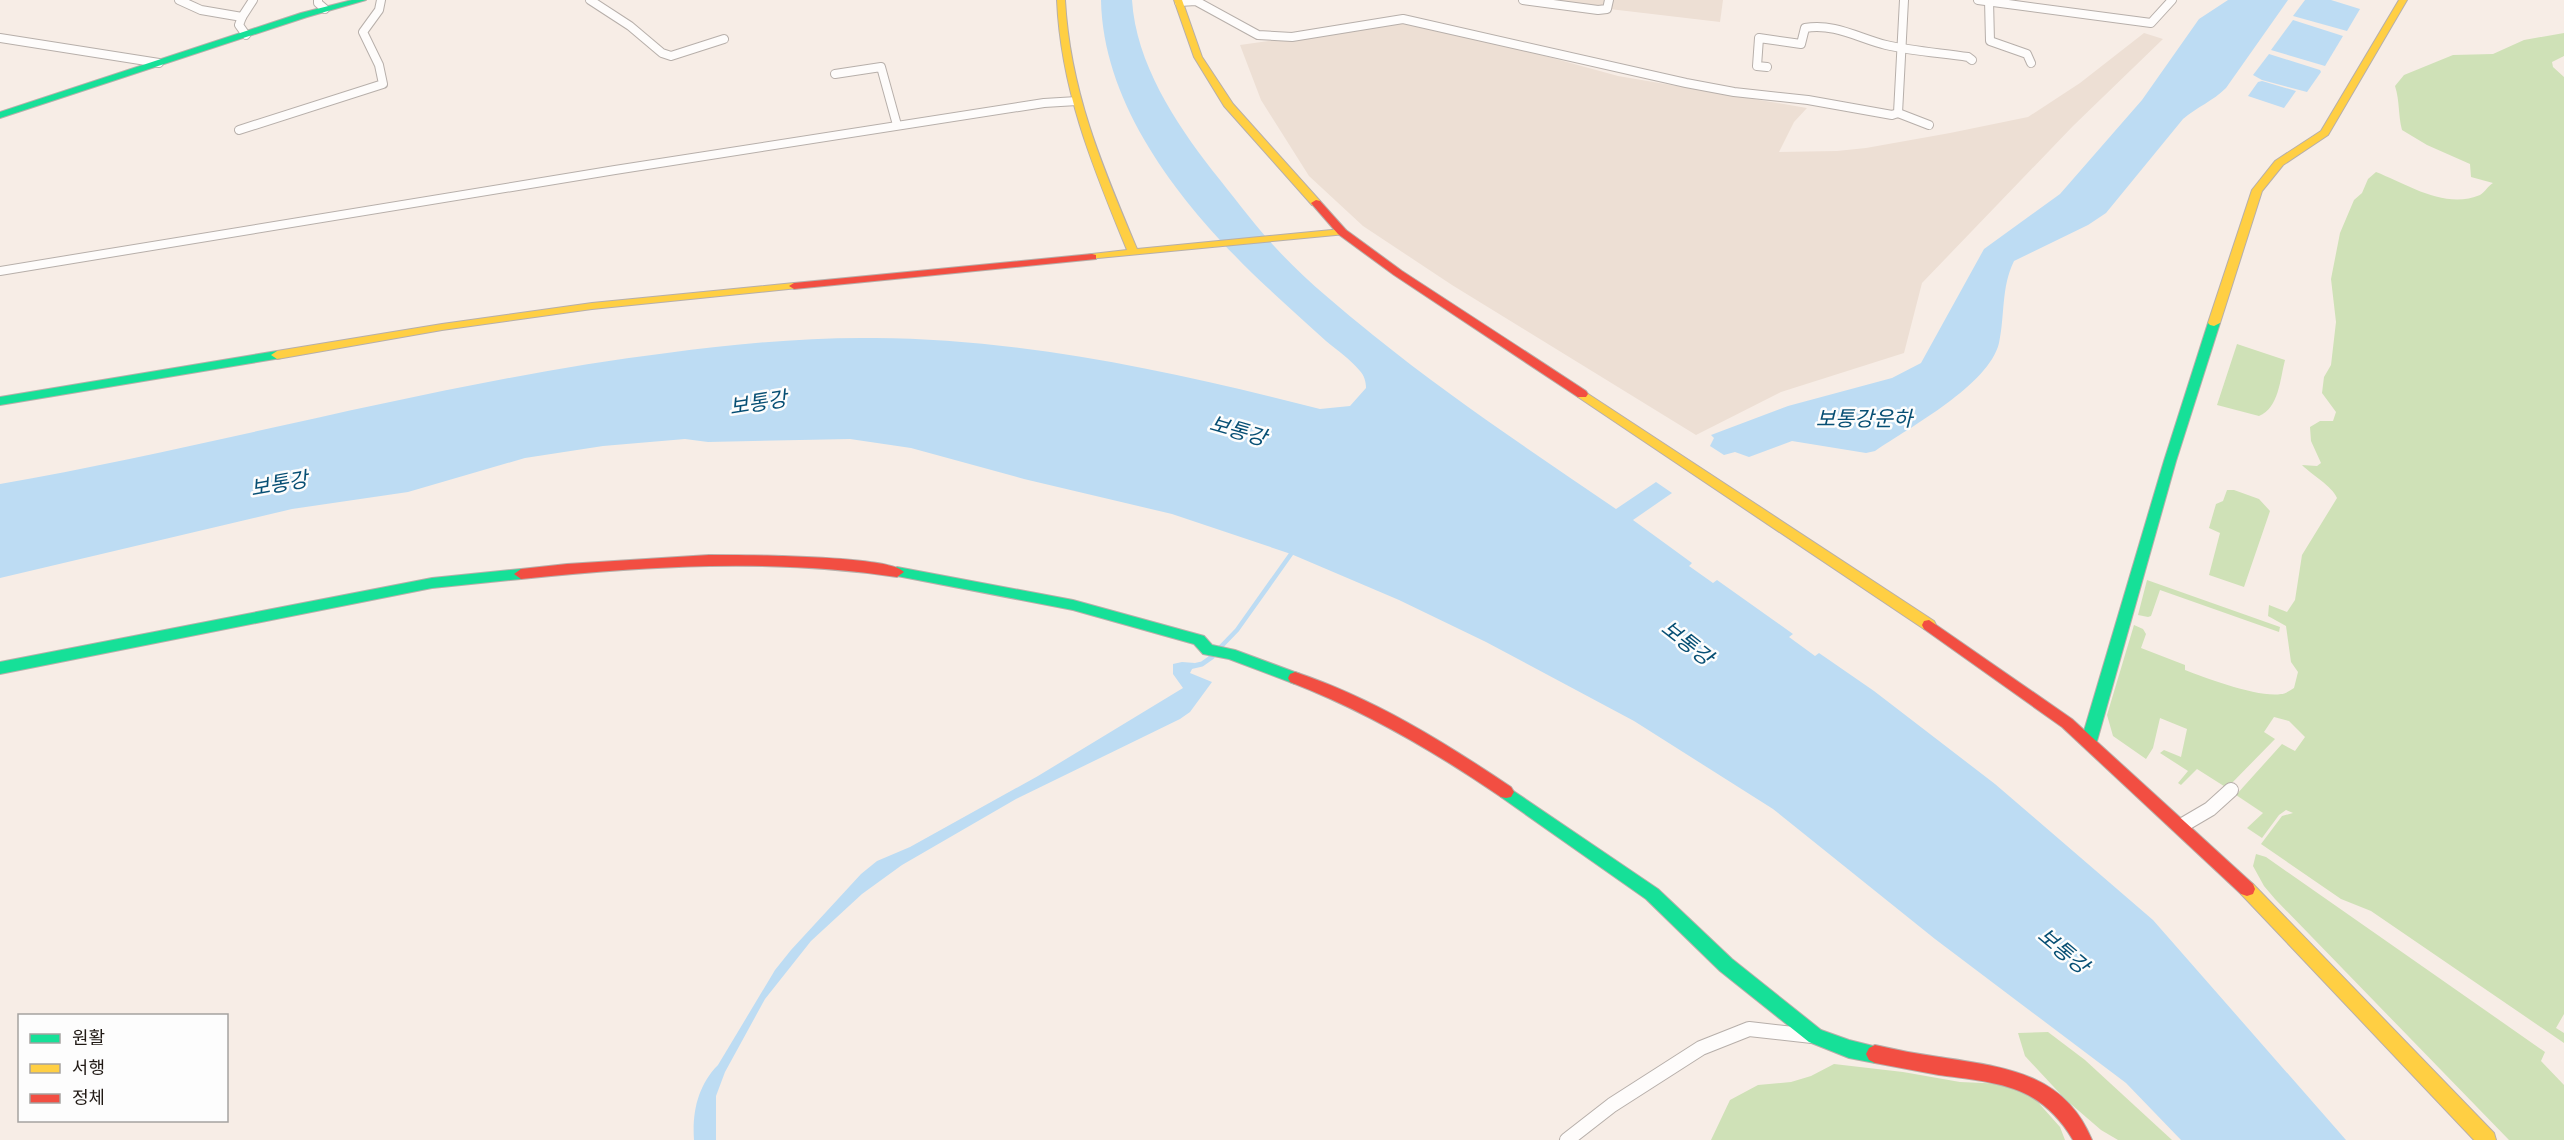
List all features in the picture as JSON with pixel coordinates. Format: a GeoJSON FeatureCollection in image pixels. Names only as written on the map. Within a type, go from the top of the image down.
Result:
{"type":"FeatureCollection","features":[{"type":"Feature","properties":{"kind":"street"},"geometry":{"type":"LineString","coordinates":[[179,0],[201,10],[242,17]]}},
{"type":"Feature","properties":{"kind":"street"},"geometry":{"type":"LineString","coordinates":[[246,35],[239,25],[253,0]]}},
{"type":"Feature","properties":{"kind":"street"},"geometry":{"type":"LineString","coordinates":[[0,115],[246,35],[321,5],[362,0]]}},
{"type":"Feature","properties":{"kind":"street"},"geometry":{"type":"LineString","coordinates":[[239,130],[383,84],[380,65],[363,32],[379,10],[381,0]]}},
{"type":"Feature","properties":{"kind":"street"},"geometry":{"type":"LineString","coordinates":[[590,0],[630,26],[662,53],[671,56],[724,39]]}},
{"type":"Feature","properties":{"kind":"street"},"geometry":{"type":"LineString","coordinates":[[1062,0],[1060,36],[1077,100],[1093,152],[1133,253]]}},
{"type":"Feature","properties":{"kind":"street"},"geometry":{"type":"LineString","coordinates":[[1523,0],[1598,10],[1607,9],[1609,0]]}},
{"type":"Feature","properties":{"kind":"street"},"geometry":{"type":"LineString","coordinates":[[1898,113],[1904,0]]}},
{"type":"Feature","properties":{"kind":"street"},"geometry":{"type":"LineString","coordinates":[[1978,0],[2151,23],[2172,0]]}},
{"type":"Feature","properties":{"kind":"street"},"geometry":{"type":"LineString","coordinates":[[2089,741],[2170,461],[2256,190],[2279,162],[2325,133],[2403,0]]}},
{"type":"Feature","properties":{"kind":"street"},"geometry":{"type":"LineString","coordinates":[[1929,125],[1898,113],[1885,114],[1686,83],[1413,21],[1403,20],[1292,37],[1258,35],[1197,1],[1178,1],[1198,57],[1229,106],[1342,232],[1398,273],[1882,592],[2067,723],[2181,826],[2256,898],[2487,1140]]}},
{"type":"Feature","properties":{"kind":"street"},"geometry":{"type":"LineString","coordinates":[[1989,1],[1990,41],[2027,54],[2031,63]]}},
{"type":"Feature","properties":{"kind":"street"},"geometry":{"type":"LineString","coordinates":[[1767,68],[1757,66],[1759,38],[1801,44],[1804,28],[1812,26],[1853,32],[1876,42],[1968,57],[1972,60]]}},
{"type":"Feature","properties":{"kind":"street"},"geometry":{"type":"LineString","coordinates":[[0,38],[159,63]]}},
{"type":"Feature","properties":{"kind":"street"},"geometry":{"type":"LineString","coordinates":[[835,74],[881,67],[897,125]]}},
{"type":"Feature","properties":{"kind":"street"},"geometry":{"type":"LineString","coordinates":[[0,271],[897,125],[1077,100]]}},
{"type":"Feature","properties":{"kind":"street"},"geometry":{"type":"LineString","coordinates":[[0,401],[442,327],[572,308],[672,296],[1342,232]]}},
{"type":"Feature","properties":{"kind":"street"},"geometry":{"type":"LineString","coordinates":[[0,668],[222,622],[432,583],[610,564],[805,561],[875,568],[1073,604],[1199,640],[1208,650],[1317,686],[1361,706],[1466,764],[1652,894],[1726,965],[1815,1036]]}},
{"type":"Feature","properties":{"kind":"street"},"geometry":{"type":"LineString","coordinates":[[2181,826],[2210,809],[2231,790]]}},
{"type":"Feature","properties":{"kind":"street"},"geometry":{"type":"LineString","coordinates":[[1567,1140],[1612,1105],[1701,1048],[1749,1029],[1815,1036],[1849,1049],[1939,1066],[1984,1071],[2024,1081],[2047,1095],[2073,1119],[2083,1140]]}},
{"type":"Feature","properties":{"kind":"shaded area"},"geometry":{"type":"Polygon","coordinates":[[[1533,0],[1723,0],[1720,22],[1533,0]]]}},
{"type":"Feature","properties":{"kind":"shaded area"},"geometry":{"type":"Polygon","coordinates":[[[1398,23],[1516,48],[1618,76],[1807,108],[1794,122],[1779,152],[1866,148],[2028,117],[2080,83],[2144,33],[2163,39],[2073,126],[1922,283],[1904,353],[1781,392],[1696,435],[1452,285],[1363,226],[1309,176],[1261,100],[1240,45],[1398,23]]]}},
{"type":"Feature","properties":{"kind":"green space"},"geometry":{"type":"Polygon","coordinates":[[[2564,33],[2564,56],[2552,62],[2553,67],[2564,77],[2564,1014],[2556,1028],[2564,1033],[2564,1043],[2371,911],[2341,899],[2261,844],[2282,816],[2293,813],[2286,810],[2279,815],[2262,838],[2247,828],[2263,813],[2236,795],[2282,744],[2295,751],[2305,737],[2289,721],[2274,717],[2264,732],[2275,739],[2227,788],[2197,769],[2181,785],[2178,783],[2188,771],[2160,753],[2164,750],[2181,757],[2187,729],[2160,718],[2153,748],[2146,759],[2113,736],[2107,715],[2134,625],[2143,629],[2146,634],[2141,648],[2185,665],[2185,670],[2260,693],[2283,694],[2294,688],[2298,672],[2291,662],[2286,626],[2268,616],[2269,605],[2287,612],[2295,600],[2302,555],[2337,498],[2326,485],[2302,465],[2317,466],[2321,463],[2311,441],[2310,427],[2320,421],[2333,421],[2336,412],[2322,393],[2324,377],[2331,365],[2336,322],[2331,279],[2340,233],[2354,200],[2362,193],[2368,179],[2376,172],[2426,194],[2453,199],[2467,199],[2480,195],[2493,183],[2471,177],[2470,164],[2427,145],[2402,130],[2395,86],[2404,75],[2453,55],[2493,54],[2524,40],[2564,33]]]}},
{"type":"Feature","properties":{"kind":"green space"},"geometry":{"type":"Polygon","coordinates":[[[2237,344],[2285,360],[2275,400],[2266,412],[2259,416],[2217,405],[2237,344]]]}},
{"type":"Feature","properties":{"kind":"green space"},"geometry":{"type":"Polygon","coordinates":[[[2227,490],[2234,490],[2259,499],[2270,511],[2244,587],[2209,575],[2220,533],[2209,528],[2216,504],[2223,501],[2227,490]]]}},
{"type":"Feature","properties":{"kind":"green space"},"geometry":{"type":"Polygon","coordinates":[[[2147,580],[2280,627],[2279,632],[2160,590],[2151,616],[2138,615],[2147,580]]]}},
{"type":"Feature","properties":{"kind":"green space"},"geometry":{"type":"Polygon","coordinates":[[[2256,854],[2266,857],[2545,1052],[2541,1061],[2564,1085],[2564,1140],[2509,1140],[2275,899],[2264,886],[2253,866],[2256,854]]]}},
{"type":"Feature","properties":{"kind":"green space"},"geometry":{"type":"Polygon","coordinates":[[[2048,1032],[2085,1060],[2172,1140],[2118,1140],[2101,1130],[2065,1099],[2025,1056],[2018,1033],[2048,1032]]]}},
{"type":"Feature","properties":{"kind":"green space"},"geometry":{"type":"Polygon","coordinates":[[[1834,1064],[1903,1072],[1960,1082],[2006,1084],[2036,1100],[2060,1127],[2065,1140],[1711,1140],[1730,1100],[1758,1085],[1791,1082],[1811,1076],[1834,1064]]]}},
{"type":"Feature","properties":{"kind":"water","name":"보통강"},"geometry":{"type":"Polygon","coordinates":[[[1101,0],[1132,0],[1135,23],[1149,69],[1171,112],[1212,170],[1251,219],[1310,282],[1432,381],[1616,509],[1656,482],[1672,493],[1633,520],[1692,563],[1689,566],[1713,583],[1717,580],[1793,634],[1789,637],[1815,656],[1819,653],[1874,691],[1995,784],[2153,920],[2346,1140],[2181,1140],[2126,1083],[1935,939],[1773,809],[1634,721],[1486,642],[1399,600],[1291,554],[1172,514],[1024,479],[911,448],[850,439],[708,442],[685,439],[603,446],[525,458],[408,492],[292,509],[0,578],[0,484],[167,451],[416,396],[583,365],[667,353],[745,344],[849,338],[987,344],[1099,360],[1210,382],[1320,409],[1350,406],[1366,388],[1361,373],[1261,282],[1225,245],[1198,215],[1150,150],[1115,77],[1105,39],[1101,0]]]}},
{"type":"Feature","properties":{"kind":"water","name":"보통강운하"},"geometry":{"type":"Polygon","coordinates":[[[2228,0],[2288,0],[2226,88],[2183,119],[2106,213],[2088,225],[2014,261],[2005,291],[1999,343],[1992,359],[1965,389],[1875,451],[1866,453],[1792,441],[1749,457],[1735,452],[1724,455],[1710,446],[1714,438],[1711,435],[1788,406],[1892,378],[1921,363],[1984,249],[2060,194],[2142,100],[2199,19],[2228,0]]]}},
{"type":"Feature","properties":{"kind":"water"},"geometry":{"type":"Polygon","coordinates":[[[2305,0],[2331,0],[2360,9],[2347,31],[2293,16],[2305,0]]]}},
{"type":"Feature","properties":{"kind":"water"},"geometry":{"type":"Polygon","coordinates":[[[2293,20],[2343,36],[2325,66],[2271,50],[2293,20]]]}},
{"type":"Feature","properties":{"kind":"water"},"geometry":{"type":"Polygon","coordinates":[[[2269,54],[2321,72],[2307,92],[2262,80],[2253,75],[2269,54]]]}},
{"type":"Feature","properties":{"kind":"water"},"geometry":{"type":"Polygon","coordinates":[[[2262,81],[2296,91],[2284,108],[2248,96],[2258,82],[2262,81]]]}},
{"type":"Feature","properties":{"kind":"water"},"geometry":{"type":"Polygon","coordinates":[[[1195,663],[1190,673],[1212,682],[1190,712],[1016,799],[902,865],[862,894],[811,941],[765,999],[725,1072],[716,1096],[716,1140],[694,1140],[695,1109],[701,1090],[775,970],[861,874],[877,861],[910,847],[1038,776],[1183,688],[1173,674],[1173,664],[1195,663]]]}},
{"type":"Feature","properties":{"kind":"waterway"},"geometry":{"type":"LineString","coordinates":[[1210,658],[1237,630],[1291,554]]}},
{"type":"Feature","properties":{"kind":"waterway"},"geometry":{"type":"LineString","coordinates":[[1189,667],[1202,664],[1212,657]]}},
{"type":"Feature","properties":{"kind":"traffic: fast"},"geometry":{"type":"LineString","coordinates":[[0,115],[304,15],[362,0]]}},
{"type":"Feature","properties":{"kind":"traffic: fast"},"geometry":{"type":"LineString","coordinates":[[2089,741],[2170,461],[2214,323]]}},
{"type":"Feature","properties":{"kind":"traffic: fast"},"geometry":{"type":"LineString","coordinates":[[0,401],[277,355]]}},
{"type":"Feature","properties":{"kind":"traffic: fast"},"geometry":{"type":"LineString","coordinates":[[897,572],[1073,605],[1199,640],[1208,650],[1230,654],[1295,678]]}},
{"type":"Feature","properties":{"kind":"traffic: fast"},"geometry":{"type":"LineString","coordinates":[[0,668],[432,583],[521,574]]}},
{"type":"Feature","properties":{"kind":"traffic: fast"},"geometry":{"type":"LineString","coordinates":[[1506,792],[1652,894],[1726,965],[1815,1036],[1849,1049],[1875,1054]]}},
{"type":"Feature","properties":{"kind":"traffic: slow"},"geometry":{"type":"LineString","coordinates":[[1061,0],[1063,33],[1075,98],[1096,161],[1133,253]]}},
{"type":"Feature","properties":{"kind":"traffic: slow"},"geometry":{"type":"LineString","coordinates":[[1178,0],[1198,57],[1229,106],[1316,203]]}},
{"type":"Feature","properties":{"kind":"traffic: slow"},"geometry":{"type":"LineString","coordinates":[[2214,323],[2257,190],[2279,163],[2325,133],[2403,0]]}},
{"type":"Feature","properties":{"kind":"traffic: slow"},"geometry":{"type":"LineString","coordinates":[[1092,257],[1342,232]]}},
{"type":"Feature","properties":{"kind":"traffic: slow"},"geometry":{"type":"LineString","coordinates":[[277,355],[442,327],[592,306],[794,286]]}},
{"type":"Feature","properties":{"kind":"traffic: slow"},"geometry":{"type":"LineString","coordinates":[[1582,394],[1929,625]]}},
{"type":"Feature","properties":{"kind":"traffic: slow"},"geometry":{"type":"LineString","coordinates":[[2247,889],[2487,1140]]}},
{"type":"Feature","properties":{"kind":"traffic: jam"},"geometry":{"type":"LineString","coordinates":[[1316,203],[1342,232],[1398,273],[1582,394]]}},
{"type":"Feature","properties":{"kind":"traffic: jam"},"geometry":{"type":"LineString","coordinates":[[794,286],[1092,257]]}},
{"type":"Feature","properties":{"kind":"traffic: jam"},"geometry":{"type":"LineString","coordinates":[[521,574],[614,565],[709,560],[805,561],[897,572]]}},
{"type":"Feature","properties":{"kind":"traffic: jam"},"geometry":{"type":"LineString","coordinates":[[1929,625],[2067,723],[2247,889]]}},
{"type":"Feature","properties":{"kind":"traffic: jam"},"geometry":{"type":"LineString","coordinates":[[1295,678],[1351,701],[1405,728],[1506,792]]}},
{"type":"Feature","properties":{"kind":"traffic: jam"},"geometry":{"type":"LineString","coordinates":[[1875,1054],[1984,1072],[2023,1082],[2040,1090],[2056,1102],[2083,1140]]}}]}
